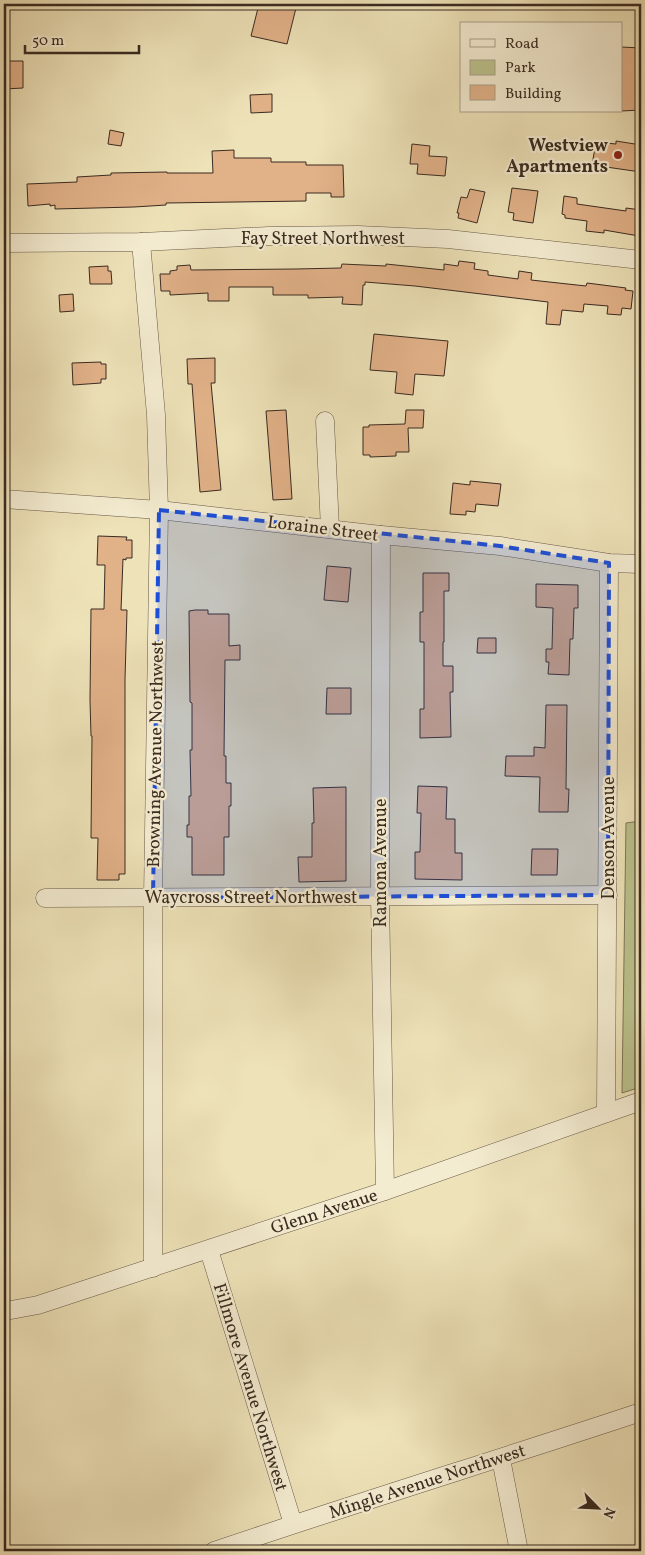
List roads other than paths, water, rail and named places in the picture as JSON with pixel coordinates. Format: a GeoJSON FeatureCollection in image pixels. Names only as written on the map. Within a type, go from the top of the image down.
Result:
{"type":"FeatureCollection","features":[{"type":"Feature","properties":{"kind":"street","name":"Fay Street Northwest"},"geometry":{"type":"LineString","coordinates":[[4,243],[141,242],[269,236],[358,235],[448,239],[641,260]]}},
{"type":"Feature","properties":{"kind":"street","name":"Browning Avenue Northwest"},"geometry":{"type":"LineString","coordinates":[[141,242],[156,415],[159,510],[153,898],[153,1268]]}},
{"type":"Feature","properties":{"kind":"street"},"geometry":{"type":"LineString","coordinates":[[326,421],[330,529]]}},
{"type":"Feature","properties":{"kind":"street","name":"Loraine Street"},"geometry":{"type":"LineString","coordinates":[[4,499],[159,510],[381,535],[500,546],[609,563],[641,564]]}},
{"type":"Feature","properties":{"kind":"street","name":"Ramona Avenue"},"geometry":{"type":"LineString","coordinates":[[381,535],[380,896],[385,1191]]}},
{"type":"Feature","properties":{"kind":"street","name":"Denson Avenue"},"geometry":{"type":"LineString","coordinates":[[606,1113],[609,563]]}},
{"type":"Feature","properties":{"kind":"street","name":"Waycross Street Northwest"},"geometry":{"type":"LineString","coordinates":[[45,898],[608,895]]}},
{"type":"Feature","properties":{"kind":"street","name":"Glenn Avenue"},"geometry":{"type":"LineString","coordinates":[[4,1310],[38,1305],[208,1250],[385,1191],[641,1101]]}},
{"type":"Feature","properties":{"kind":"street","name":"Fillmore Avenue Northwest"},"geometry":{"type":"LineString","coordinates":[[208,1250],[294,1524]]}},
{"type":"Feature","properties":{"kind":"street","name":"Mingle Avenue Northwest"},"geometry":{"type":"LineString","coordinates":[[225,1550],[294,1524],[641,1412]]}},
{"type":"Feature","properties":{"kind":"street"},"geometry":{"type":"LineString","coordinates":[[500,1459],[519,1551]]}},
{"type":"Feature","properties":{"kind":"place","name":"Westview Apartments"},"geometry":{"type":"Point","coordinates":[618,155]}}]}
